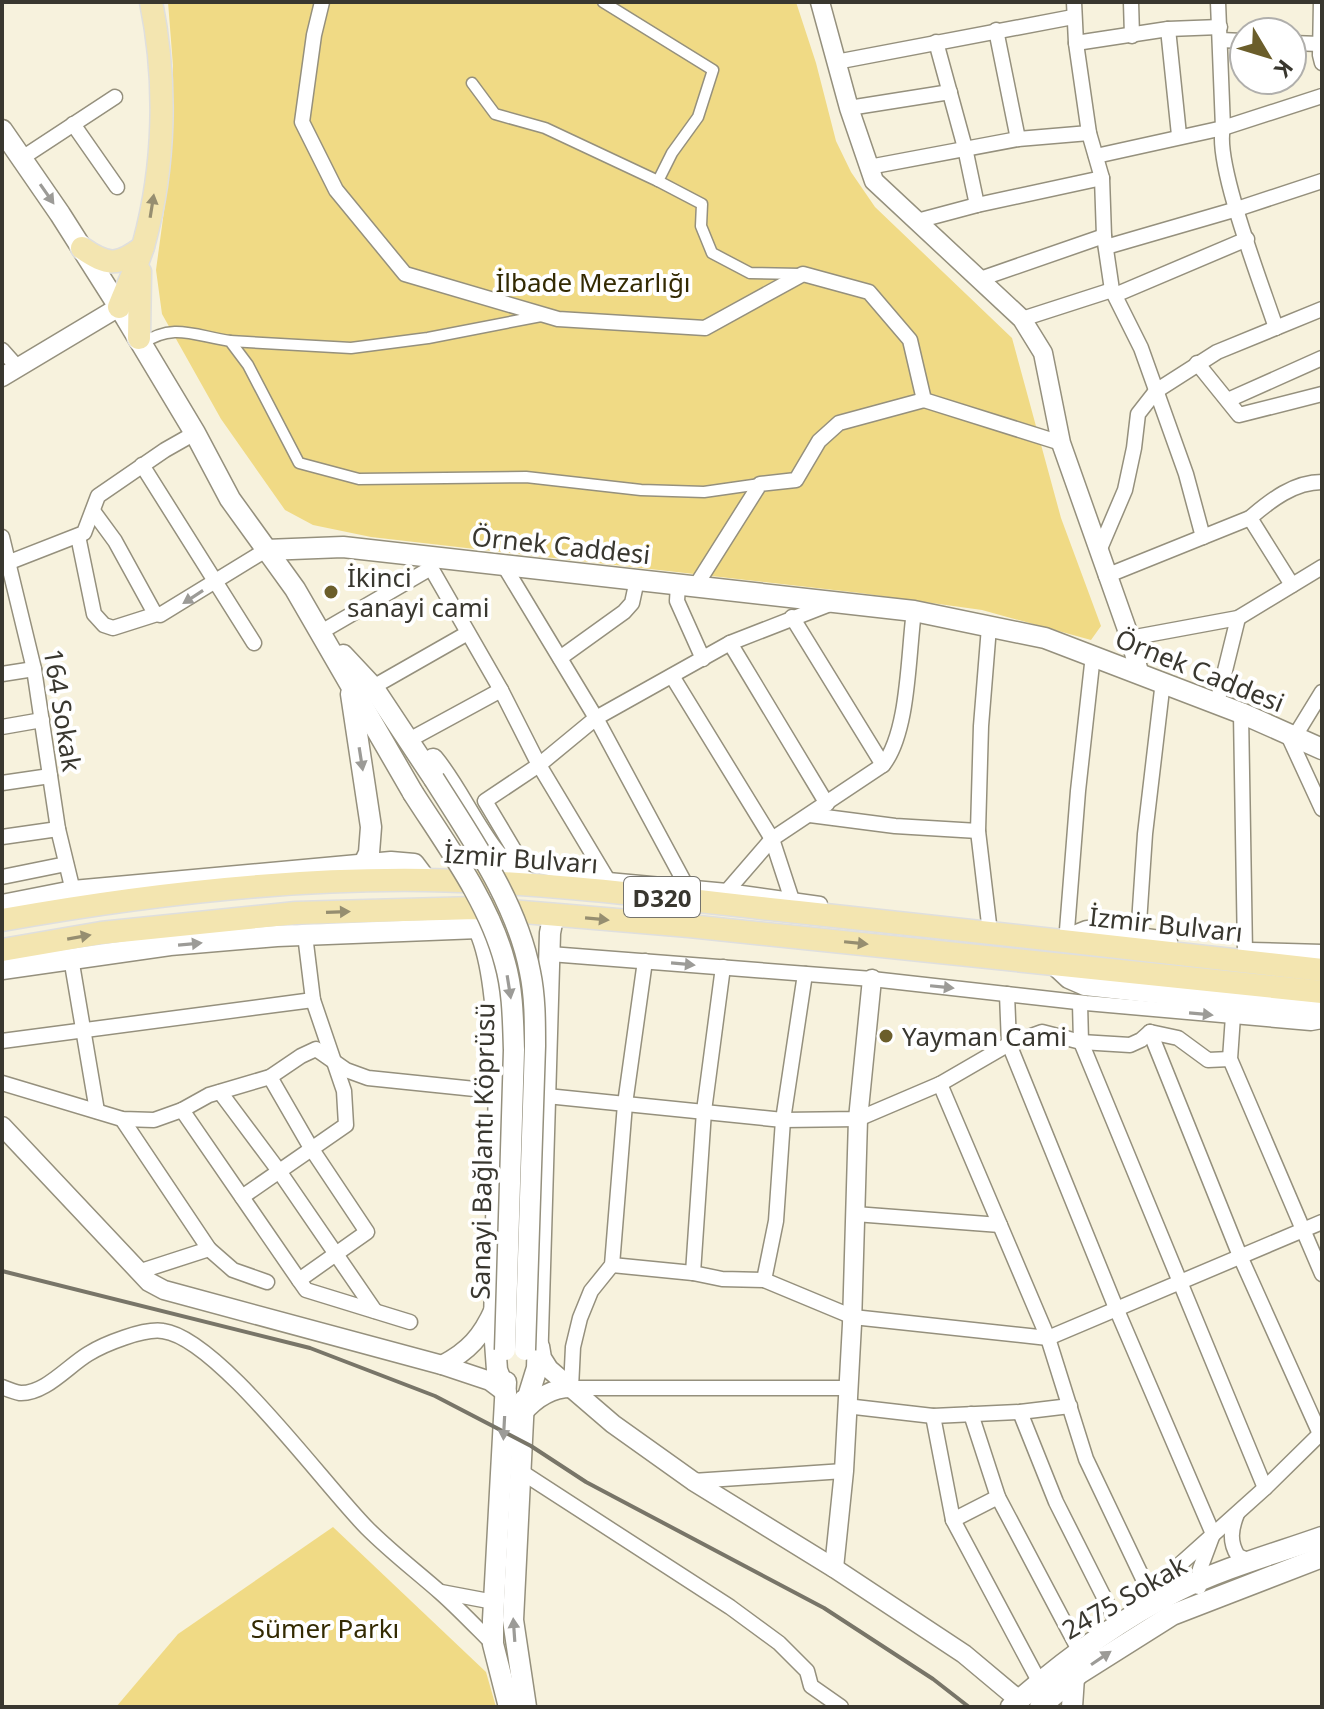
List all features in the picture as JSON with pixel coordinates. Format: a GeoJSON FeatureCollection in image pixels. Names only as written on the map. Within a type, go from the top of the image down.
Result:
{"type":"FeatureCollection","features":[{"type":"Feature","properties":{"kind":"main road"},"geometry":{"type":"LineString","coordinates":[[140,341],[138,298],[161,120],[161,48],[151,2]]}},
{"type":"Feature","properties":{"kind":"main road"},"geometry":{"type":"LineString","coordinates":[[2,130],[119,307],[195,433],[230,499],[295,589],[321,632]]}},
{"type":"Feature","properties":{"kind":"main road"},"geometry":{"type":"LineString","coordinates":[[82,248],[110,262],[119,262],[143,247]]}},
{"type":"Feature","properties":{"kind":"main road"},"geometry":{"type":"LineString","coordinates":[[119,307],[143,247]]}},
{"type":"Feature","properties":{"kind":"main road","name":"Örnek Caddesi"},"geometry":{"type":"LineString","coordinates":[[266,550],[343,547],[432,563],[503,564],[914,611],[1045,638],[1163,681],[1322,749]]}},
{"type":"Feature","properties":{"kind":"main road","name":"Sanayi Bağlantı Köprüsü"},"geometry":{"type":"LineString","coordinates":[[321,632],[481,906],[496,935],[506,965],[513,1012],[523,1346]]}},
{"type":"Feature","properties":{"kind":"main road","name":"Sanayi Bağlantı Köprüsü"},"geometry":{"type":"LineString","coordinates":[[321,632],[373,687],[412,744],[497,886],[520,935],[530,971],[535,1011],[523,1346]]}},
{"type":"Feature","properties":{"kind":"main road"},"geometry":{"type":"LineString","coordinates":[[2,905],[73,891],[359,873],[369,853],[371,827],[350,682]]}},
{"type":"Feature","properties":{"kind":"main road"},"geometry":{"type":"LineString","coordinates":[[412,744],[432,759],[477,806],[505,865],[530,884]]}},
{"type":"Feature","properties":{"kind":"main road","name":"İzmir Bulvarı"},"geometry":{"type":"LineString","coordinates":[[2,920],[108,901],[277,885],[359,873],[426,880],[530,884],[1072,934],[1322,970]]}},
{"type":"Feature","properties":{"kind":"main road"},"geometry":{"type":"LineString","coordinates":[[465,909],[479,928],[495,1004],[498,1091],[495,1361],[506,1393]]}},
{"type":"Feature","properties":{"kind":"main road","name":"İzmir Bulvarı"},"geometry":{"type":"LineString","coordinates":[[2,950],[101,933],[296,913],[465,909],[689,926],[1322,992]]}},
{"type":"Feature","properties":{"kind":"main road"},"geometry":{"type":"LineString","coordinates":[[513,1707],[493,1644],[506,1393],[523,1346],[538,1263],[547,1096],[551,927],[559,915]]}},
{"type":"Feature","properties":{"kind":"main road"},"geometry":{"type":"LineString","coordinates":[[2,969],[170,945],[305,935],[479,928]]}},
{"type":"Feature","properties":{"kind":"main road"},"geometry":{"type":"LineString","coordinates":[[1072,934],[1138,938],[1245,953],[1322,955]]}},
{"type":"Feature","properties":{"kind":"main road"},"geometry":{"type":"LineString","coordinates":[[1054,964],[1069,978],[1085,985],[1322,1011]]}},
{"type":"Feature","properties":{"kind":"main road"},"geometry":{"type":"LineString","coordinates":[[513,1707],[513,1620],[523,1413],[523,1346]]}},
{"type":"Feature","properties":{"kind":"main road","name":"2475 Sokak"},"geometry":{"type":"LineString","coordinates":[[1200,1591],[1252,1562],[1322,1537]]}},
{"type":"Feature","properties":{"kind":"main road","name":"2475 Sokak"},"geometry":{"type":"LineString","coordinates":[[1015,1704],[1080,1652],[1119,1627],[1164,1605],[1200,1591],[1322,1557]]}},
{"type":"Feature","properties":{"kind":"main road","name":"2475 Sokak"},"geometry":{"type":"LineString","coordinates":[[1040,1707],[1074,1677],[1128,1640],[1164,1605]]}},
{"type":"Feature","properties":{"kind":"main road"},"geometry":{"type":"LineString","coordinates":[[1072,1707],[1074,1677]]}},
{"type":"Feature","properties":{"kind":"street"},"geometry":{"type":"LineString","coordinates":[[322,2],[314,35],[302,122],[336,190],[405,274],[558,319],[705,328],[803,274]]}},
{"type":"Feature","properties":{"kind":"street"},"geometry":{"type":"LineString","coordinates":[[603,2],[713,70],[698,117],[672,153],[658,181]]}},
{"type":"Feature","properties":{"kind":"street"},"geometry":{"type":"LineString","coordinates":[[820,2],[849,108],[874,181],[1022,319],[1043,353],[1061,443],[1130,638],[1139,672]]}},
{"type":"Feature","properties":{"kind":"street"},"geometry":{"type":"LineString","coordinates":[[1131,2],[1132,36]]}},
{"type":"Feature","properties":{"kind":"street"},"geometry":{"type":"LineString","coordinates":[[1218,2],[1223,128],[1220,139],[1237,209],[1276,328]]}},
{"type":"Feature","properties":{"kind":"street"},"geometry":{"type":"LineString","coordinates":[[1321,2],[1322,63]]}},
{"type":"Feature","properties":{"kind":"street"},"geometry":{"type":"LineString","coordinates":[[836,62],[996,30],[1073,9],[1089,133],[1102,178],[1105,241],[1113,292],[1141,348],[1186,474],[1203,537]]}},
{"type":"Feature","properties":{"kind":"street"},"geometry":{"type":"LineString","coordinates":[[1168,29],[1179,135]]}},
{"type":"Feature","properties":{"kind":"street"},"geometry":{"type":"LineString","coordinates":[[1076,43],[1168,29],[1228,36]]}},
{"type":"Feature","properties":{"kind":"street"},"geometry":{"type":"LineString","coordinates":[[996,30],[1018,139]]}},
{"type":"Feature","properties":{"kind":"street"},"geometry":{"type":"LineString","coordinates":[[936,42],[977,205]]}},
{"type":"Feature","properties":{"kind":"street"},"geometry":{"type":"LineString","coordinates":[[1308,44],[1320,44]]}},
{"type":"Feature","properties":{"kind":"street"},"geometry":{"type":"LineString","coordinates":[[472,83],[495,114],[545,128],[702,204],[701,226],[712,253],[750,273],[803,274],[869,292],[910,340],[924,400]]}},
{"type":"Feature","properties":{"kind":"street"},"geometry":{"type":"LineString","coordinates":[[849,108],[950,92]]}},
{"type":"Feature","properties":{"kind":"street"},"geometry":{"type":"LineString","coordinates":[[1096,156],[1179,135],[1223,128],[1322,96]]}},
{"type":"Feature","properties":{"kind":"street"},"geometry":{"type":"LineString","coordinates":[[22,158],[115,97]]}},
{"type":"Feature","properties":{"kind":"street"},"geometry":{"type":"LineString","coordinates":[[73,124],[117,187]]}},
{"type":"Feature","properties":{"kind":"street"},"geometry":{"type":"LineString","coordinates":[[869,167],[1018,139],[1089,133]]}},
{"type":"Feature","properties":{"kind":"street"},"geometry":{"type":"LineString","coordinates":[[917,221],[1102,178]]}},
{"type":"Feature","properties":{"kind":"street"},"geometry":{"type":"LineString","coordinates":[[980,279],[1105,241],[1237,209],[1322,181]]}},
{"type":"Feature","properties":{"kind":"street"},"geometry":{"type":"LineString","coordinates":[[1022,319],[1113,292],[1247,239]]}},
{"type":"Feature","properties":{"kind":"street"},"geometry":{"type":"LineString","coordinates":[[2,350],[10,373],[119,307]]}},
{"type":"Feature","properties":{"kind":"street"},"geometry":{"type":"LineString","coordinates":[[1099,551],[1125,490],[1138,414],[1156,391],[1197,363],[1322,309]]}},
{"type":"Feature","properties":{"kind":"street"},"geometry":{"type":"LineString","coordinates":[[140,341],[174,331],[230,341],[351,348],[428,338],[546,315]]}},
{"type":"Feature","properties":{"kind":"street"},"geometry":{"type":"LineString","coordinates":[[230,341],[248,365],[299,463],[359,479],[526,477],[641,490],[704,492],[796,480],[819,441],[839,423],[924,400],[1061,443]]}},
{"type":"Feature","properties":{"kind":"street"},"geometry":{"type":"LineString","coordinates":[[1228,400],[1322,358]]}},
{"type":"Feature","properties":{"kind":"street"},"geometry":{"type":"LineString","coordinates":[[1197,363],[1239,415],[1322,394]]}},
{"type":"Feature","properties":{"kind":"street"},"geometry":{"type":"LineString","coordinates":[[6,564],[84,533],[98,496],[195,433]]}},
{"type":"Feature","properties":{"kind":"street"},"geometry":{"type":"LineString","coordinates":[[142,465],[254,643]]}},
{"type":"Feature","properties":{"kind":"street"},"geometry":{"type":"LineString","coordinates":[[1106,576],[1250,518],[1266,504],[1304,482],[1322,482]]}},
{"type":"Feature","properties":{"kind":"street"},"geometry":{"type":"LineString","coordinates":[[703,659],[677,601],[760,484]]}},
{"type":"Feature","properties":{"kind":"street"},"geometry":{"type":"LineString","coordinates":[[93,511],[162,614]]}},
{"type":"Feature","properties":{"kind":"street"},"geometry":{"type":"LineString","coordinates":[[1250,518],[1292,585]]}},
{"type":"Feature","properties":{"kind":"street"},"geometry":{"type":"LineString","coordinates":[[78,536],[94,614],[100,622],[113,628],[162,614],[266,550]]}},
{"type":"Feature","properties":{"kind":"street","name":"164 Sokak"},"geometry":{"type":"LineString","coordinates":[[2,537],[6,564],[34,669],[58,829],[73,891]]}},
{"type":"Feature","properties":{"kind":"street"},"geometry":{"type":"LineString","coordinates":[[321,632],[432,563],[466,634],[608,880]]}},
{"type":"Feature","properties":{"kind":"street"},"geometry":{"type":"LineString","coordinates":[[503,564],[596,718],[687,887]]}},
{"type":"Feature","properties":{"kind":"street"},"geometry":{"type":"LineString","coordinates":[[1130,638],[1238,618],[1322,567]]}},
{"type":"Feature","properties":{"kind":"street"},"geometry":{"type":"LineString","coordinates":[[560,658],[624,612],[632,603],[637,580]]}},
{"type":"Feature","properties":{"kind":"street"},"geometry":{"type":"LineString","coordinates":[[833,602],[730,643],[596,718],[539,765],[477,806],[516,853],[534,865],[608,880],[727,891],[1072,934],[1078,791],[1093,655]]}},
{"type":"Feature","properties":{"kind":"street"},"geometry":{"type":"LineString","coordinates":[[727,891],[772,839],[883,765],[892,753],[899,736],[914,611]]}},
{"type":"Feature","properties":{"kind":"street"},"geometry":{"type":"LineString","coordinates":[[792,617],[883,765]]}},
{"type":"Feature","properties":{"kind":"street"},"geometry":{"type":"LineString","coordinates":[[1217,703],[1238,618]]}},
{"type":"Feature","properties":{"kind":"street"},"geometry":{"type":"LineString","coordinates":[[989,627],[981,726],[978,831],[989,924]]}},
{"type":"Feature","properties":{"kind":"street"},"geometry":{"type":"LineString","coordinates":[[373,687],[466,634]]}},
{"type":"Feature","properties":{"kind":"street"},"geometry":{"type":"LineString","coordinates":[[730,643],[827,804]]}},
{"type":"Feature","properties":{"kind":"street"},"geometry":{"type":"LineString","coordinates":[[2,674],[34,669]]}},
{"type":"Feature","properties":{"kind":"street"},"geometry":{"type":"LineString","coordinates":[[672,676],[772,839],[792,900]]}},
{"type":"Feature","properties":{"kind":"street"},"geometry":{"type":"LineString","coordinates":[[1138,938],[1145,834],[1163,681]]}},
{"type":"Feature","properties":{"kind":"street"},"geometry":{"type":"LineString","coordinates":[[412,744],[501,690]]}},
{"type":"Feature","properties":{"kind":"street"},"geometry":{"type":"LineString","coordinates":[[1322,692],[1291,734],[1322,809]]}},
{"type":"Feature","properties":{"kind":"street"},"geometry":{"type":"LineString","coordinates":[[1241,713],[1245,953]]}},
{"type":"Feature","properties":{"kind":"street"},"geometry":{"type":"LineString","coordinates":[[2,727],[42,720]]}},
{"type":"Feature","properties":{"kind":"street"},"geometry":{"type":"LineString","coordinates":[[2,783],[50,776]]}},
{"type":"Feature","properties":{"kind":"street"},"geometry":{"type":"LineString","coordinates":[[810,815],[895,826],[978,831]]}},
{"type":"Feature","properties":{"kind":"street"},"geometry":{"type":"LineString","coordinates":[[2,837],[58,829]]}},
{"type":"Feature","properties":{"kind":"street"},"geometry":{"type":"LineString","coordinates":[[2,877],[66,864]]}},
{"type":"Feature","properties":{"kind":"street"},"geometry":{"type":"LineString","coordinates":[[242,1197],[346,1125],[344,1091],[313,1000],[305,935]]}},
{"type":"Feature","properties":{"kind":"street"},"geometry":{"type":"LineString","coordinates":[[550,954],[872,979],[1080,1003],[1311,1023],[1322,1021]]}},
{"type":"Feature","properties":{"kind":"street"},"geometry":{"type":"LineString","coordinates":[[71,958],[97,1111]]}},
{"type":"Feature","properties":{"kind":"street"},"geometry":{"type":"LineString","coordinates":[[571,1388],[573,1347],[580,1318],[591,1291],[612,1265],[625,1104],[645,961]]}},
{"type":"Feature","properties":{"kind":"street"},"geometry":{"type":"LineString","coordinates":[[693,1273],[704,1111],[723,967]]}},
{"type":"Feature","properties":{"kind":"street"},"geometry":{"type":"LineString","coordinates":[[764,1280],[776,1221],[783,1120],[805,974]]}},
{"type":"Feature","properties":{"kind":"street"},"geometry":{"type":"LineString","coordinates":[[834,1568],[844,1471],[853,1317],[858,1119],[872,979]]}},
{"type":"Feature","properties":{"kind":"street"},"geometry":{"type":"LineString","coordinates":[[1007,994],[1009,1044],[1116,1308],[1213,1534],[1200,1591]]}},
{"type":"Feature","properties":{"kind":"street"},"geometry":{"type":"LineString","coordinates":[[2,1041],[313,1000]]}},
{"type":"Feature","properties":{"kind":"street"},"geometry":{"type":"LineString","coordinates":[[1080,1003],[1081,1042],[1265,1488]]}},
{"type":"Feature","properties":{"kind":"street"},"geometry":{"type":"LineString","coordinates":[[1233,1016],[1230,1059],[1322,1274]]}},
{"type":"Feature","properties":{"kind":"street"},"geometry":{"type":"LineString","coordinates":[[2,1083],[122,1119],[154,1120],[220,1092],[270,1077],[316,1049],[346,1070],[368,1078],[783,1120],[858,1119],[940,1084],[1009,1044],[1042,1032],[1081,1042],[1130,1045],[1150,1032]]}},
{"type":"Feature","properties":{"kind":"street"},"geometry":{"type":"LineString","coordinates":[[1150,1032],[1178,1038],[1208,1060],[1230,1059]]}},
{"type":"Feature","properties":{"kind":"street"},"geometry":{"type":"LineString","coordinates":[[1150,1032],[1240,1256],[1321,1433],[1177,1567],[1170,1580],[1164,1605]]}},
{"type":"Feature","properties":{"kind":"street"},"geometry":{"type":"LineString","coordinates":[[270,1077],[311,1148],[367,1232],[299,1280]]}},
{"type":"Feature","properties":{"kind":"street"},"geometry":{"type":"LineString","coordinates":[[940,1084],[1048,1338],[1086,1459],[1164,1605]]}},
{"type":"Feature","properties":{"kind":"street"},"geometry":{"type":"LineString","coordinates":[[220,1092],[279,1171],[375,1311]]}},
{"type":"Feature","properties":{"kind":"street"},"geometry":{"type":"LineString","coordinates":[[182,1110],[306,1290],[410,1322]]}},
{"type":"Feature","properties":{"kind":"street"},"geometry":{"type":"LineString","coordinates":[[122,1119],[209,1249],[233,1270],[267,1282]]}},
{"type":"Feature","properties":{"kind":"street"},"geometry":{"type":"LineString","coordinates":[[2,1126],[138,1272],[164,1290],[442,1365],[490,1381],[506,1393]]}},
{"type":"Feature","properties":{"kind":"street"},"geometry":{"type":"LineString","coordinates":[[855,1214],[1000,1225]]}},
{"type":"Feature","properties":{"kind":"street"},"geometry":{"type":"LineString","coordinates":[[612,1265],[722,1279],[764,1280],[853,1317],[1048,1338],[1322,1222]]}},
{"type":"Feature","properties":{"kind":"street"},"geometry":{"type":"LineString","coordinates":[[138,1272],[209,1249]]}},
{"type":"Feature","properties":{"kind":"street"},"geometry":{"type":"LineString","coordinates":[[442,1365],[474,1344],[494,1309]]}},
{"type":"Feature","properties":{"kind":"street"},"geometry":{"type":"LineString","coordinates":[[2,1387],[21,1393],[43,1385],[90,1352],[136,1334],[159,1330],[182,1337],[220,1366],[257,1402],[344,1505],[493,1644]]}},
{"type":"Feature","properties":{"kind":"street"},"geometry":{"type":"LineString","coordinates":[[523,1346],[542,1358],[546,1365],[613,1424],[693,1481],[834,1568],[964,1654],[1015,1704]]}},
{"type":"Feature","properties":{"kind":"street"},"geometry":{"type":"LineString","coordinates":[[523,1413],[537,1399],[550,1392],[571,1388],[847,1397],[933,1416],[1070,1406]]}},
{"type":"Feature","properties":{"kind":"street"},"geometry":{"type":"LineString","coordinates":[[1020,1412],[1056,1502],[1119,1627]]}},
{"type":"Feature","properties":{"kind":"street"},"geometry":{"type":"LineString","coordinates":[[971,1414],[998,1497],[1080,1652]]}},
{"type":"Feature","properties":{"kind":"street"},"geometry":{"type":"LineString","coordinates":[[933,1416],[953,1520],[1040,1683]]}},
{"type":"Feature","properties":{"kind":"street"},"geometry":{"type":"LineString","coordinates":[[520,1471],[730,1607],[779,1643],[807,1671],[811,1686],[841,1707]]}},
{"type":"Feature","properties":{"kind":"street"},"geometry":{"type":"LineString","coordinates":[[693,1481],[844,1471]]}},
{"type":"Feature","properties":{"kind":"street"},"geometry":{"type":"LineString","coordinates":[[953,1520],[998,1497]]}},
{"type":"Feature","properties":{"kind":"street"},"geometry":{"type":"LineString","coordinates":[[1238,1512],[1232,1527],[1233,1545],[1238,1556],[1252,1562]]}},
{"type":"Feature","properties":{"kind":"street"},"geometry":{"type":"LineString","coordinates":[[440,1592],[494,1602]]}},
{"type":"Feature","properties":{"kind":"green space","name":"İlbade Mezarlığı"},"geometry":{"type":"Polygon","coordinates":[[[168,2],[796,2],[836,141],[851,172],[875,207],[1012,338],[1061,518],[1101,626],[1091,640],[982,610],[860,593],[371,537],[313,525],[285,510],[221,419],[162,314],[156,270],[167,189],[173,66],[168,2]]]}},
{"type":"Feature","properties":{"kind":"green space","name":"Sümer Parkı"},"geometry":{"type":"Polygon","coordinates":[[[333,1527],[486,1672],[496,1707],[116,1707],[178,1634],[333,1527]]]}},
{"type":"Feature","properties":{"kind":"railway"},"geometry":{"type":"LineString","coordinates":[[2,1271],[310,1348],[435,1396],[531,1446],[586,1482],[824,1608],[933,1679],[969,1707]]}},
{"type":"Feature","properties":{"kind":"place","name":"İkinci sanayi cami"},"geometry":{"type":"Point","coordinates":[331,592]}},
{"type":"Feature","properties":{"kind":"place","name":"Yayman Cami"},"geometry":{"type":"Point","coordinates":[886,1036]}}]}
